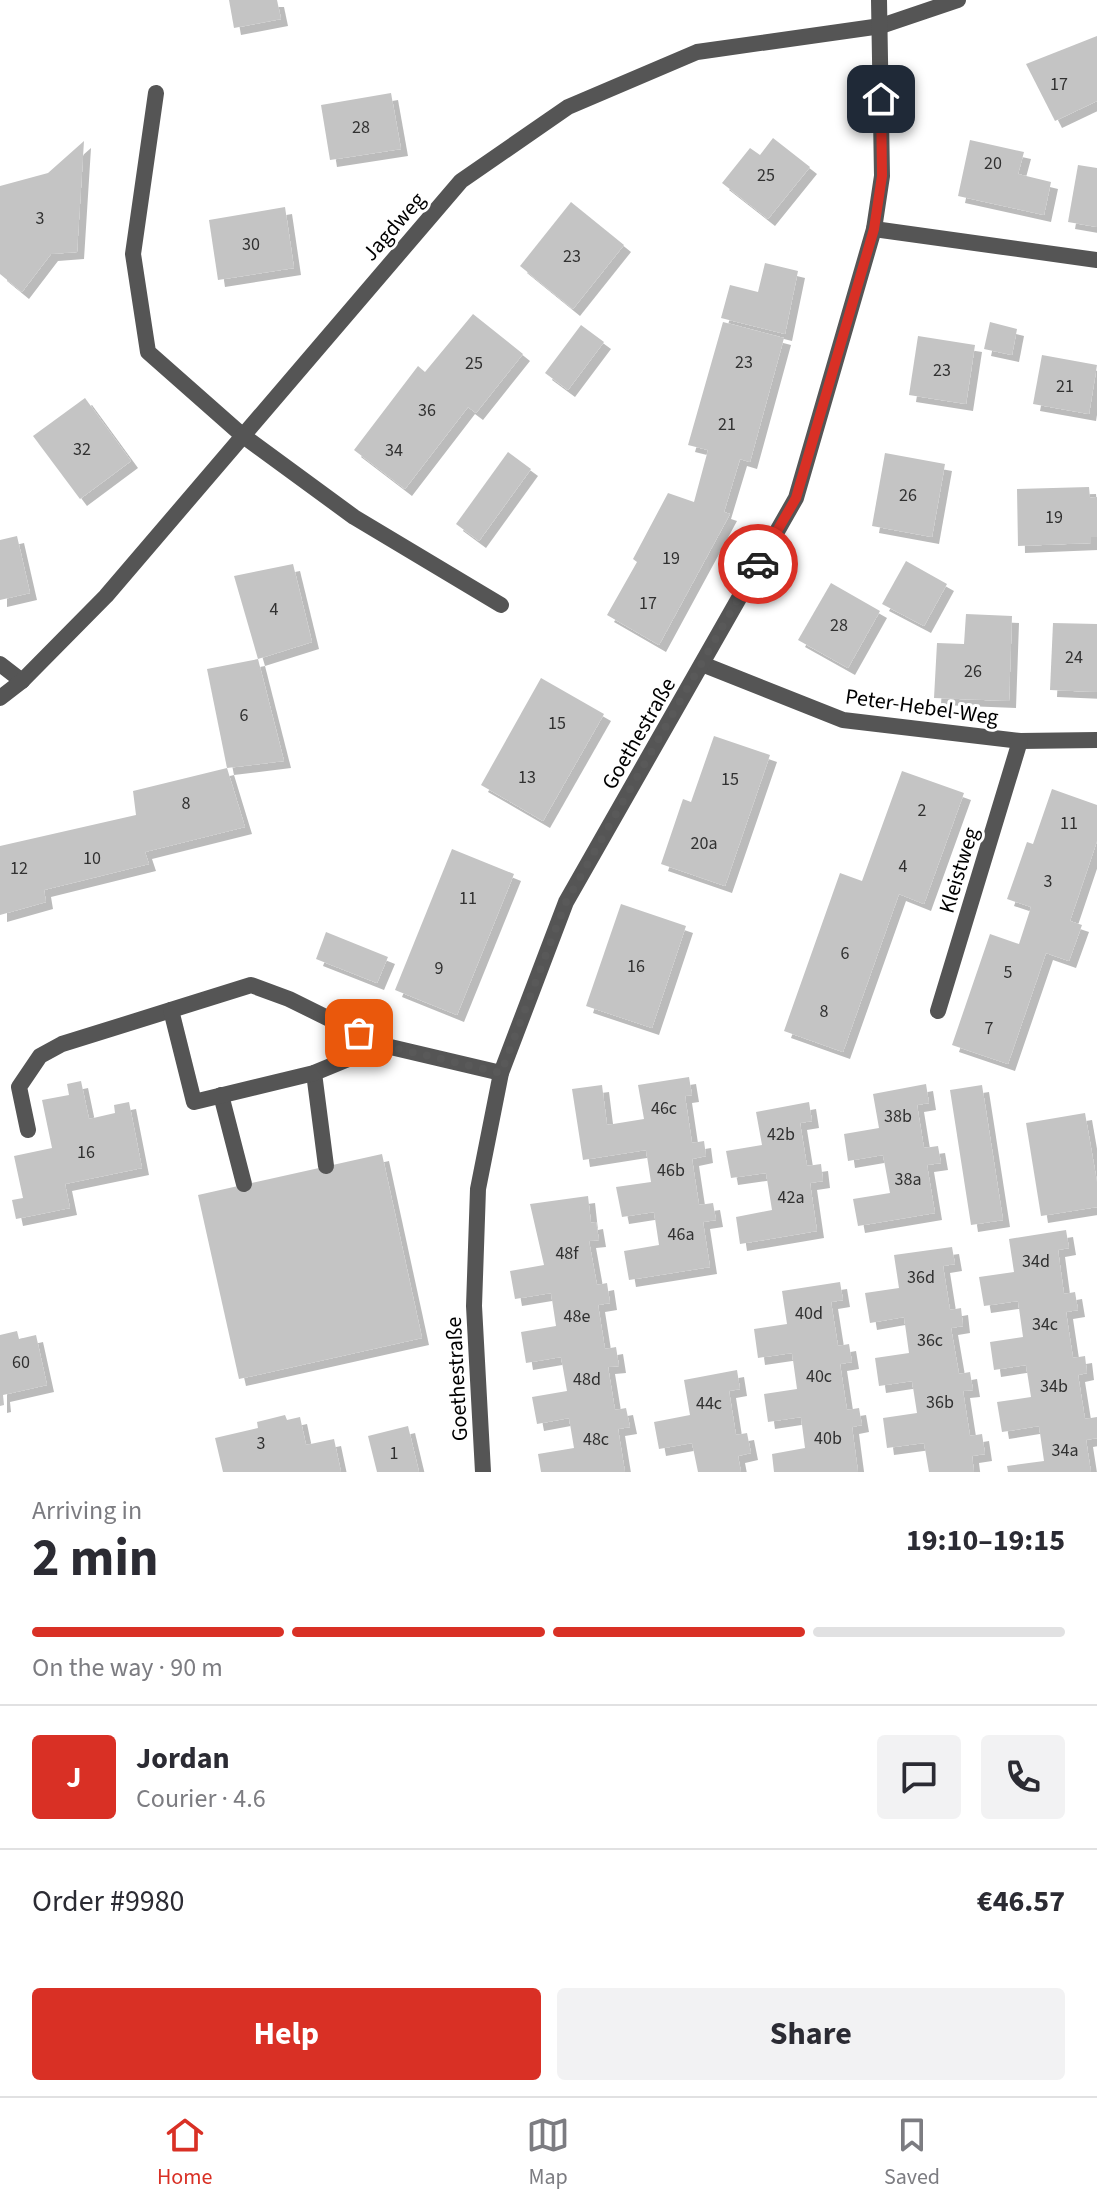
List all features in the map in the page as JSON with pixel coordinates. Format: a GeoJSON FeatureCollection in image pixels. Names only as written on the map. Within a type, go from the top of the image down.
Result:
{"type":"FeatureCollection","features":[{"type":"Feature","properties":{"kind":"street","name":"Goethestraße"},"geometry":{"type":"LineString","coordinates":[[483,1472],[474,1306],[478,1189],[501,1073],[566,902],[796,498],[874,229],[882,176],[879,0]]}},
{"type":"Feature","properties":{"kind":"street","name":"Jagdweg"},"geometry":{"type":"LineString","coordinates":[[0,698],[22,681],[106,596],[461,181],[568,107],[697,52],[881,26],[958,0]]}},
{"type":"Feature","properties":{"kind":"street"},"geometry":{"type":"LineString","coordinates":[[156,93],[133,254],[148,352],[242,435],[354,517],[501,605]]}},
{"type":"Feature","properties":{"kind":"street"},"geometry":{"type":"LineString","coordinates":[[874,229],[1097,260]]}},
{"type":"Feature","properties":{"kind":"street"},"geometry":{"type":"LineString","coordinates":[[0,664],[22,681]]}},
{"type":"Feature","properties":{"kind":"street","name":"Peter-Hebel-Weg"},"geometry":{"type":"LineString","coordinates":[[702,664],[843,720],[1020,741],[1097,740]]}},
{"type":"Feature","properties":{"kind":"street","name":"Kleistweg"},"geometry":{"type":"LineString","coordinates":[[938,1011],[1020,741]]}},
{"type":"Feature","properties":{"kind":"street"},"geometry":{"type":"LineString","coordinates":[[28,1130],[19,1087],[40,1056],[62,1044],[251,985],[382,1045],[501,1073]]}},
{"type":"Feature","properties":{"kind":"street"},"geometry":{"type":"LineString","coordinates":[[171,1010],[194,1102],[314,1073],[382,1045]]}},
{"type":"Feature","properties":{"kind":"street"},"geometry":{"type":"LineString","coordinates":[[314,1073],[326,1166]]}},
{"type":"Feature","properties":{"kind":"street"},"geometry":{"type":"LineString","coordinates":[[221,1095],[244,1184]]}},
{"type":"Feature","properties":{"kind":"building"},"geometry":{"type":"Polygon","coordinates":[[[229,0],[277,0],[281,19],[234,28],[229,0]]]}},
{"type":"Feature","properties":{"kind":"building"},"geometry":{"type":"Polygon","coordinates":[[[1097,36],[1097,101],[1055,121],[1026,64],[1097,36]]]}},
{"type":"Feature","properties":{"kind":"building"},"geometry":{"type":"Polygon","coordinates":[[[391,93],[401,149],[330,160],[321,105],[391,93]]]}},
{"type":"Feature","properties":{"kind":"building"},"geometry":{"type":"Polygon","coordinates":[[[773,138],[810,167],[768,219],[722,183],[750,148],[760,155],[773,138]]]}},
{"type":"Feature","properties":{"kind":"building"},"geometry":{"type":"Polygon","coordinates":[[[970,140],[1024,152],[1018,174],[1051,182],[1044,215],[958,196],[970,140]]]}},
{"type":"Feature","properties":{"kind":"building"},"geometry":{"type":"Polygon","coordinates":[[[84,141],[77,252],[51,254],[22,292],[0,274],[0,186],[48,173],[84,141]]]}},
{"type":"Feature","properties":{"kind":"building"},"geometry":{"type":"Polygon","coordinates":[[[1078,165],[1097,168],[1097,227],[1068,222],[1078,165]]]}},
{"type":"Feature","properties":{"kind":"building"},"geometry":{"type":"Polygon","coordinates":[[[571,202],[624,245],[573,309],[520,266],[571,202]]]}},
{"type":"Feature","properties":{"kind":"building"},"geometry":{"type":"Polygon","coordinates":[[[285,207],[294,268],[218,280],[209,220],[285,207]]]}},
{"type":"Feature","properties":{"kind":"building"},"geometry":{"type":"Polygon","coordinates":[[[765,263],[798,271],[785,334],[721,318],[730,285],[758,292],[765,263]]]}},
{"type":"Feature","properties":{"kind":"building"},"geometry":{"type":"Polygon","coordinates":[[[473,314],[523,354],[476,413],[468,407],[405,489],[354,450],[418,366],[425,372],[473,314]]]}},
{"type":"Feature","properties":{"kind":"building"},"geometry":{"type":"Polygon","coordinates":[[[723,322],[784,338],[750,462],[740,459],[724,512],[730,514],[659,645],[607,615],[637,562],[633,559],[668,493],[694,502],[708,450],[688,445],[723,322]]]}},
{"type":"Feature","properties":{"kind":"building"},"geometry":{"type":"Polygon","coordinates":[[[990,322],[1017,329],[1012,355],[984,349],[990,322]]]}},
{"type":"Feature","properties":{"kind":"building"},"geometry":{"type":"Polygon","coordinates":[[[581,325],[604,342],[568,390],[545,373],[581,325]]]}},
{"type":"Feature","properties":{"kind":"building"},"geometry":{"type":"Polygon","coordinates":[[[918,336],[975,345],[966,404],[909,395],[918,336]]]}},
{"type":"Feature","properties":{"kind":"building"},"geometry":{"type":"Polygon","coordinates":[[[1042,355],[1097,365],[1089,414],[1033,404],[1042,355]]]}},
{"type":"Feature","properties":{"kind":"building"},"geometry":{"type":"Polygon","coordinates":[[[85,398],[131,461],[80,499],[33,436],[85,398]]]}},
{"type":"Feature","properties":{"kind":"building"},"geometry":{"type":"Polygon","coordinates":[[[508,452],[531,469],[479,541],[456,524],[508,452]]]}},
{"type":"Feature","properties":{"kind":"building"},"geometry":{"type":"Polygon","coordinates":[[[885,453],[945,464],[932,537],[872,526],[885,453]]]}},
{"type":"Feature","properties":{"kind":"building"},"geometry":{"type":"Polygon","coordinates":[[[1089,487],[1090,498],[1097,497],[1097,537],[1091,537],[1091,543],[1018,546],[1017,489],[1089,487]]]}},
{"type":"Feature","properties":{"kind":"building"},"geometry":{"type":"Polygon","coordinates":[[[17,536],[30,593],[0,600],[0,540],[17,536]]]}},
{"type":"Feature","properties":{"kind":"building"},"geometry":{"type":"Polygon","coordinates":[[[906,561],[947,584],[924,626],[882,604],[906,561]]]}},
{"type":"Feature","properties":{"kind":"building"},"geometry":{"type":"Polygon","coordinates":[[[293,564],[312,642],[258,659],[234,576],[293,564]]]}},
{"type":"Feature","properties":{"kind":"building"},"geometry":{"type":"Polygon","coordinates":[[[831,583],[880,611],[848,668],[798,640],[831,583]]]}},
{"type":"Feature","properties":{"kind":"building"},"geometry":{"type":"Polygon","coordinates":[[[966,614],[1012,616],[1009,701],[934,698],[937,643],[964,644],[966,614]]]}},
{"type":"Feature","properties":{"kind":"building"},"geometry":{"type":"Polygon","coordinates":[[[1053,623],[1097,624],[1097,692],[1050,690],[1053,623]]]}},
{"type":"Feature","properties":{"kind":"building"},"geometry":{"type":"Polygon","coordinates":[[[258,659],[284,761],[227,768],[207,669],[258,659]]]}},
{"type":"Feature","properties":{"kind":"building"},"geometry":{"type":"Polygon","coordinates":[[[541,678],[604,714],[543,821],[481,785],[541,678]]]}},
{"type":"Feature","properties":{"kind":"building"},"geometry":{"type":"Polygon","coordinates":[[[714,736],[770,755],[725,886],[661,864],[683,799],[691,802],[714,736]]]}},
{"type":"Feature","properties":{"kind":"building"},"geometry":{"type":"Polygon","coordinates":[[[227,768],[245,827],[145,852],[149,864],[44,890],[46,902],[0,915],[0,846],[136,815],[133,791],[227,768]]]}},
{"type":"Feature","properties":{"kind":"building"},"geometry":{"type":"Polygon","coordinates":[[[902,771],[964,793],[924,904],[899,894],[843,1052],[784,1031],[840,873],[862,881],[902,771]]]}},
{"type":"Feature","properties":{"kind":"building"},"geometry":{"type":"Polygon","coordinates":[[[1052,789],[1097,805],[1097,841],[1070,921],[1082,925],[1069,961],[1046,953],[1008,1064],[952,1045],[990,934],[1019,944],[1031,907],[1007,899],[1027,842],[1033,844],[1052,789]]]}},
{"type":"Feature","properties":{"kind":"building"},"geometry":{"type":"Polygon","coordinates":[[[452,849],[514,874],[457,1015],[395,990],[452,849]]]}},
{"type":"Feature","properties":{"kind":"building"},"geometry":{"type":"Polygon","coordinates":[[[621,904],[686,926],[652,1028],[586,1006],[621,904]]]}},
{"type":"Feature","properties":{"kind":"building"},"geometry":{"type":"Polygon","coordinates":[[[326,932],[388,957],[377,983],[316,959],[326,932]]]}},
{"type":"Feature","properties":{"kind":"building"},"geometry":{"type":"Polygon","coordinates":[[[689,1077],[692,1095],[685,1096],[692,1143],[704,1141],[706,1156],[692,1159],[699,1205],[713,1203],[716,1220],[703,1222],[710,1267],[629,1280],[624,1251],[659,1245],[654,1212],[622,1217],[616,1187],[651,1182],[646,1150],[583,1160],[572,1089],[602,1085],[607,1125],[644,1119],[638,1085],[689,1077]]]}},
{"type":"Feature","properties":{"kind":"building"},"geometry":{"type":"Polygon","coordinates":[[[81,1081],[89,1119],[115,1113],[114,1105],[129,1102],[142,1168],[65,1184],[70,1208],[16,1219],[12,1200],[23,1198],[14,1156],[52,1148],[42,1100],[69,1095],[67,1084],[81,1081]]]}},
{"type":"Feature","properties":{"kind":"building"},"geometry":{"type":"Polygon","coordinates":[[[926,1084],[929,1103],[917,1105],[924,1148],[938,1146],[941,1163],[927,1165],[935,1213],[858,1226],[853,1199],[890,1193],[883,1155],[848,1161],[844,1134],[879,1128],[873,1094],[926,1084]]]}},
{"type":"Feature","properties":{"kind":"building"},"geometry":{"type":"Polygon","coordinates":[[[982,1085],[1003,1220],[971,1225],[950,1090],[982,1085]]]}},
{"type":"Feature","properties":{"kind":"building"},"geometry":{"type":"Polygon","coordinates":[[[809,1102],[812,1121],[800,1123],[807,1166],[821,1164],[823,1181],[810,1183],[817,1231],[740,1244],[736,1217],[772,1210],[766,1173],[731,1178],[726,1151],[762,1145],[756,1112],[809,1102]]]}},
{"type":"Feature","properties":{"kind":"building"},"geometry":{"type":"Polygon","coordinates":[[[1085,1113],[1097,1182],[1097,1207],[1041,1216],[1026,1123],[1085,1113]]]}},
{"type":"Feature","properties":{"kind":"building"},"geometry":{"type":"Polygon","coordinates":[[[382,1154],[422,1338],[239,1379],[198,1195],[382,1154]]]}},
{"type":"Feature","properties":{"kind":"building"},"geometry":{"type":"Polygon","coordinates":[[[588,1196],[591,1223],[596,1222],[599,1240],[589,1241],[597,1285],[607,1283],[610,1303],[598,1305],[605,1349],[616,1347],[619,1366],[608,1367],[615,1410],[626,1408],[630,1427],[618,1429],[625,1472],[541,1472],[538,1454],[574,1448],[569,1418],[537,1424],[532,1397],[567,1391],[561,1357],[526,1363],[521,1332],[556,1326],[551,1293],[515,1299],[510,1271],[544,1265],[530,1204],[588,1196]]]}},
{"type":"Feature","properties":{"kind":"building"},"geometry":{"type":"Polygon","coordinates":[[[1066,1230],[1069,1248],[1058,1250],[1064,1294],[1075,1292],[1078,1310],[1066,1312],[1073,1358],[1085,1356],[1087,1373],[1078,1375],[1085,1419],[1097,1417],[1097,1438],[1086,1440],[1091,1472],[1008,1472],[1007,1466],[1044,1461],[1039,1426],[1002,1432],[997,1402],[1031,1397],[1026,1365],[994,1370],[990,1342],[1023,1337],[1018,1301],[984,1306],[979,1277],[1014,1272],[1009,1239],[1066,1230]]]}},
{"type":"Feature","properties":{"kind":"building"},"geometry":{"type":"Polygon","coordinates":[[[952,1247],[955,1264],[943,1266],[950,1310],[961,1308],[963,1326],[951,1328],[959,1374],[970,1372],[973,1390],[963,1391],[970,1436],[982,1434],[985,1454],[972,1456],[974,1472],[929,1472],[924,1443],[887,1448],[883,1418],[917,1413],[912,1381],[879,1386],[875,1358],[909,1353],[904,1317],[870,1323],[865,1293],[899,1288],[894,1255],[952,1247]]]}},
{"type":"Feature","properties":{"kind":"building"},"geometry":{"type":"Polygon","coordinates":[[[840,1282],[843,1300],[831,1302],[838,1346],[849,1344],[852,1362],[840,1364],[847,1410],[859,1408],[862,1425],[852,1427],[858,1472],[774,1472],[772,1454],[805,1448],[801,1417],[768,1422],[764,1394],[797,1389],[792,1353],[758,1358],[754,1329],[787,1324],[782,1291],[840,1282]]]}},
{"type":"Feature","properties":{"kind":"building"},"geometry":{"type":"Polygon","coordinates":[[[17,1331],[19,1339],[36,1335],[47,1385],[3,1395],[4,1405],[0,1406],[0,1335],[17,1331]]]}},
{"type":"Feature","properties":{"kind":"building"},"geometry":{"type":"Polygon","coordinates":[[[737,1370],[740,1389],[729,1391],[736,1435],[747,1433],[751,1453],[738,1456],[741,1472],[698,1472],[692,1443],[659,1449],[654,1422],[690,1415],[684,1380],[737,1370]]]}},
{"type":"Feature","properties":{"kind":"building"},"geometry":{"type":"Polygon","coordinates":[[[285,1415],[287,1420],[300,1417],[306,1445],[334,1439],[341,1472],[223,1472],[215,1438],[258,1428],[257,1422],[285,1415]]]}},
{"type":"Feature","properties":{"kind":"building"},"geometry":{"type":"Polygon","coordinates":[[[408,1426],[419,1472],[377,1472],[368,1436],[408,1426]]]}},
{"type":"Feature","properties":{"kind":"way so far"},"geometry":{"type":"LineString","coordinates":[[359,1033],[382,1045],[501,1073],[566,902],[758,564]]}},
{"type":"Feature","properties":{"kind":"route"},"geometry":{"type":"LineString","coordinates":[[758,564],[796,498],[874,229],[882,176],[881,99]]}}]}
